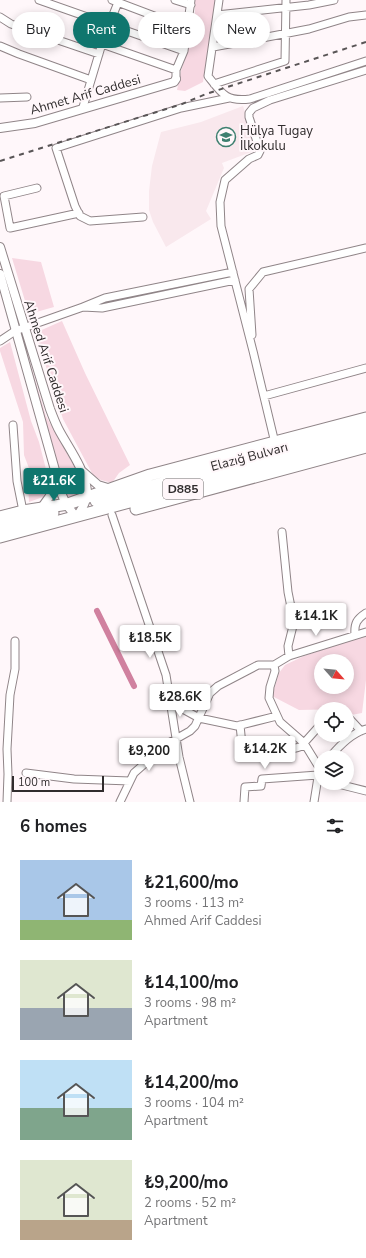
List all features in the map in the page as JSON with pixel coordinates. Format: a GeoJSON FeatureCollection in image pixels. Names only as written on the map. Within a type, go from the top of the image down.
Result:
{"type":"FeatureCollection","features":[{"type":"Feature","properties":{"kind":"highway"},"geometry":{"type":"LineString","coordinates":[[85,502],[111,489],[150,475],[366,418]]}},
{"type":"Feature","properties":{"kind":"highway","name":"Elazığ Bulvarı"},"geometry":{"type":"LineString","coordinates":[[0,537],[71,510],[85,502],[366,428]]}},
{"type":"Feature","properties":{"kind":"highway","name":"Elazığ Bulvarı"},"geometry":{"type":"LineString","coordinates":[[0,526],[39,513],[71,510],[271,465],[366,438]]}},
{"type":"Feature","properties":{"kind":"highway"},"geometry":{"type":"LineString","coordinates":[[0,543],[112,515],[366,447]]}},
{"type":"Feature","properties":{"kind":"highway"},"geometry":{"type":"LineString","coordinates":[[271,465],[314,462]]}},
{"type":"Feature","properties":{"kind":"highway"},"geometry":{"type":"LineString","coordinates":[[0,517],[23,511],[39,513]]}},
{"type":"Feature","properties":{"kind":"street"},"geometry":{"type":"LineString","coordinates":[[38,0],[74,12]]}},
{"type":"Feature","properties":{"kind":"street"},"geometry":{"type":"LineString","coordinates":[[175,0],[191,3]]}},
{"type":"Feature","properties":{"kind":"street"},"geometry":{"type":"LineString","coordinates":[[217,12],[219,0]]}},
{"type":"Feature","properties":{"kind":"street"},"geometry":{"type":"LineString","coordinates":[[234,12],[286,3],[309,5],[334,0]]}},
{"type":"Feature","properties":{"kind":"street"},"geometry":{"type":"LineString","coordinates":[[113,12],[116,1],[145,12]]}},
{"type":"Feature","properties":{"kind":"street"},"geometry":{"type":"LineString","coordinates":[[214,84],[285,61],[286,3]]}},
{"type":"Feature","properties":{"kind":"street"},"geometry":{"type":"LineString","coordinates":[[270,36],[309,28],[349,17],[366,15]]}},
{"type":"Feature","properties":{"kind":"street"},"geometry":{"type":"LineString","coordinates":[[0,16],[11,24],[99,54]]}},
{"type":"Feature","properties":{"kind":"street"},"geometry":{"type":"LineString","coordinates":[[130,31],[184,51]]}},
{"type":"Feature","properties":{"kind":"street"},"geometry":{"type":"LineString","coordinates":[[0,46],[91,80]]}},
{"type":"Feature","properties":{"kind":"street"},"geometry":{"type":"LineString","coordinates":[[213,47],[208,76],[229,98]]}},
{"type":"Feature","properties":{"kind":"street"},"geometry":{"type":"LineString","coordinates":[[83,108],[101,48]]}},
{"type":"Feature","properties":{"kind":"street"},"geometry":{"type":"LineString","coordinates":[[113,48],[176,70]]}},
{"type":"Feature","properties":{"kind":"street"},"geometry":{"type":"LineString","coordinates":[[176,79],[176,70],[184,48]]}},
{"type":"Feature","properties":{"kind":"street"},"geometry":{"type":"LineString","coordinates":[[143,217],[90,222],[80,216],[75,206],[56,148],[181,108],[229,98],[238,100],[250,99],[366,61]]}},
{"type":"Feature","properties":{"kind":"street"},"geometry":{"type":"LineString","coordinates":[[275,442],[221,226],[220,202],[225,180],[249,159],[258,155],[260,151],[249,117],[249,113],[252,108],[270,100],[366,70]]}},
{"type":"Feature","properties":{"kind":"street","name":"Ahmet Arif Caddesi"},"geometry":{"type":"LineString","coordinates":[[0,128],[35,122],[174,82],[176,79]]}},
{"type":"Feature","properties":{"kind":"street"},"geometry":{"type":"LineString","coordinates":[[0,98],[27,97]]}},
{"type":"Feature","properties":{"kind":"street"},"geometry":{"type":"LineString","coordinates":[[37,188],[4,196],[10,228],[79,213]]}},
{"type":"Feature","properties":{"kind":"street","name":"Ahmed Arif Caddesi"},"geometry":{"type":"LineString","coordinates":[[0,247],[50,409],[80,469],[86,486],[85,502]]}},
{"type":"Feature","properties":{"kind":"street"},"geometry":{"type":"LineString","coordinates":[[254,355],[249,290],[263,272],[366,248]]}},
{"type":"Feature","properties":{"kind":"street"},"geometry":{"type":"LineString","coordinates":[[0,339],[15,331],[106,298],[233,272]]}},
{"type":"Feature","properties":{"kind":"street","name":"Ahmed Arif Caddesi"},"geometry":{"type":"LineString","coordinates":[[0,274],[15,331],[54,463],[56,475],[71,510]]}},
{"type":"Feature","properties":{"kind":"street"},"geometry":{"type":"LineString","coordinates":[[83,307],[102,308],[235,280]]}},
{"type":"Feature","properties":{"kind":"street"},"geometry":{"type":"LineString","coordinates":[[264,396],[366,368]]}},
{"type":"Feature","properties":{"kind":"street"},"geometry":{"type":"LineString","coordinates":[[13,425],[17,481],[23,511]]}},
{"type":"Feature","properties":{"kind":"street","name":"Ahmed Arif Caddesi"},"geometry":{"type":"LineString","coordinates":[[80,469],[98,485],[111,489]]}},
{"type":"Feature","properties":{"kind":"street","name":"Ahmed Arif Caddesi"},"geometry":{"type":"LineString","coordinates":[[39,513],[52,493],[56,475]]}},
{"type":"Feature","properties":{"kind":"street"},"geometry":{"type":"LineString","coordinates":[[112,515],[166,675],[176,740],[190,802]]}},
{"type":"Feature","properties":{"kind":"street"},"geometry":{"type":"LineString","coordinates":[[282,532],[288,592],[294,622],[288,646],[289,656]]}},
{"type":"Feature","properties":{"kind":"street"},"geometry":{"type":"LineString","coordinates":[[354,635],[354,626],[357,620],[366,613]]}},
{"type":"Feature","properties":{"kind":"street"},"geometry":{"type":"LineString","coordinates":[[120,802],[134,773],[167,744],[190,731],[199,718],[210,693],[218,686],[258,665],[274,665],[289,656],[366,632]]}},
{"type":"Feature","properties":{"kind":"street"},"geometry":{"type":"LineString","coordinates":[[7,802],[7,749],[10,695],[15,670],[15,641]]}},
{"type":"Feature","properties":{"kind":"street"},"geometry":{"type":"LineString","coordinates":[[274,665],[275,671],[270,687],[269,698],[280,722],[305,744],[314,762]]}},
{"type":"Feature","properties":{"kind":"street"},"geometry":{"type":"LineString","coordinates":[[170,702],[199,718],[237,726],[277,716]]}},
{"type":"Feature","properties":{"kind":"street"},"geometry":{"type":"LineString","coordinates":[[336,750],[364,730],[354,722]]}},
{"type":"Feature","properties":{"kind":"street"},"geometry":{"type":"LineString","coordinates":[[240,725],[242,745],[244,748],[263,752],[295,749],[305,744],[314,733]]}},
{"type":"Feature","properties":{"kind":"street"},"geometry":{"type":"LineString","coordinates":[[26,773],[74,779],[130,781]]}},
{"type":"Feature","properties":{"kind":"street"},"geometry":{"type":"LineString","coordinates":[[244,802],[245,787],[261,786],[262,779],[314,775]]}},
{"type":"Feature","properties":{"kind":"street"},"geometry":{"type":"LineString","coordinates":[[354,788],[366,791]]}},
{"type":"Feature","properties":{"kind":"street"},"geometry":{"type":"LineString","coordinates":[[314,802],[317,790]]}},
{"type":"Feature","properties":{"kind":"shaded area"},"geometry":{"type":"Polygon","coordinates":[[[195,0],[215,0],[203,82],[185,91],[177,90],[188,48],[205,48],[205,12],[195,12],[195,0]]]}},
{"type":"Feature","properties":{"kind":"shaded area"},"geometry":{"type":"Polygon","coordinates":[[[243,106],[257,150],[222,163],[224,168],[206,211],[211,219],[166,247],[153,222],[149,210],[149,191],[152,166],[161,132],[201,122],[243,106]]]}},
{"type":"Feature","properties":{"kind":"shaded area"},"geometry":{"type":"Polygon","coordinates":[[[12,258],[41,262],[54,307],[29,314],[12,258]]]}},
{"type":"Feature","properties":{"kind":"shaded area"},"geometry":{"type":"Polygon","coordinates":[[[62,321],[85,373],[130,465],[119,473],[112,483],[101,480],[93,475],[63,419],[35,333],[62,321]]]}},
{"type":"Feature","properties":{"kind":"shaded area"},"geometry":{"type":"Polygon","coordinates":[[[22,336],[46,416],[83,482],[83,493],[67,498],[20,337],[22,336]]]}},
{"type":"Feature","properties":{"kind":"shaded area"},"geometry":{"type":"Polygon","coordinates":[[[10,342],[49,481],[43,497],[29,502],[28,484],[30,471],[24,455],[23,422],[0,351],[0,348],[10,342]]]}},
{"type":"Feature","properties":{"kind":"shaded area"},"geometry":{"type":"Polygon","coordinates":[[[366,635],[366,680],[362,713],[354,714],[354,702],[314,702],[314,710],[299,710],[272,696],[279,673],[285,665],[304,656],[366,635]]]}},
{"type":"Feature","properties":{"kind":"waterway"},"geometry":{"type":"LineString","coordinates":[[97,611],[134,686]]}},
{"type":"Feature","properties":{"kind":"railway"},"geometry":{"type":"LineString","coordinates":[[0,161],[182,104],[206,94],[366,42]]}},
{"type":"Feature","properties":{"kind":"place","name":"Hülya Tugay İlkokulu"},"geometry":{"type":"Point","coordinates":[226,137]}}]}
